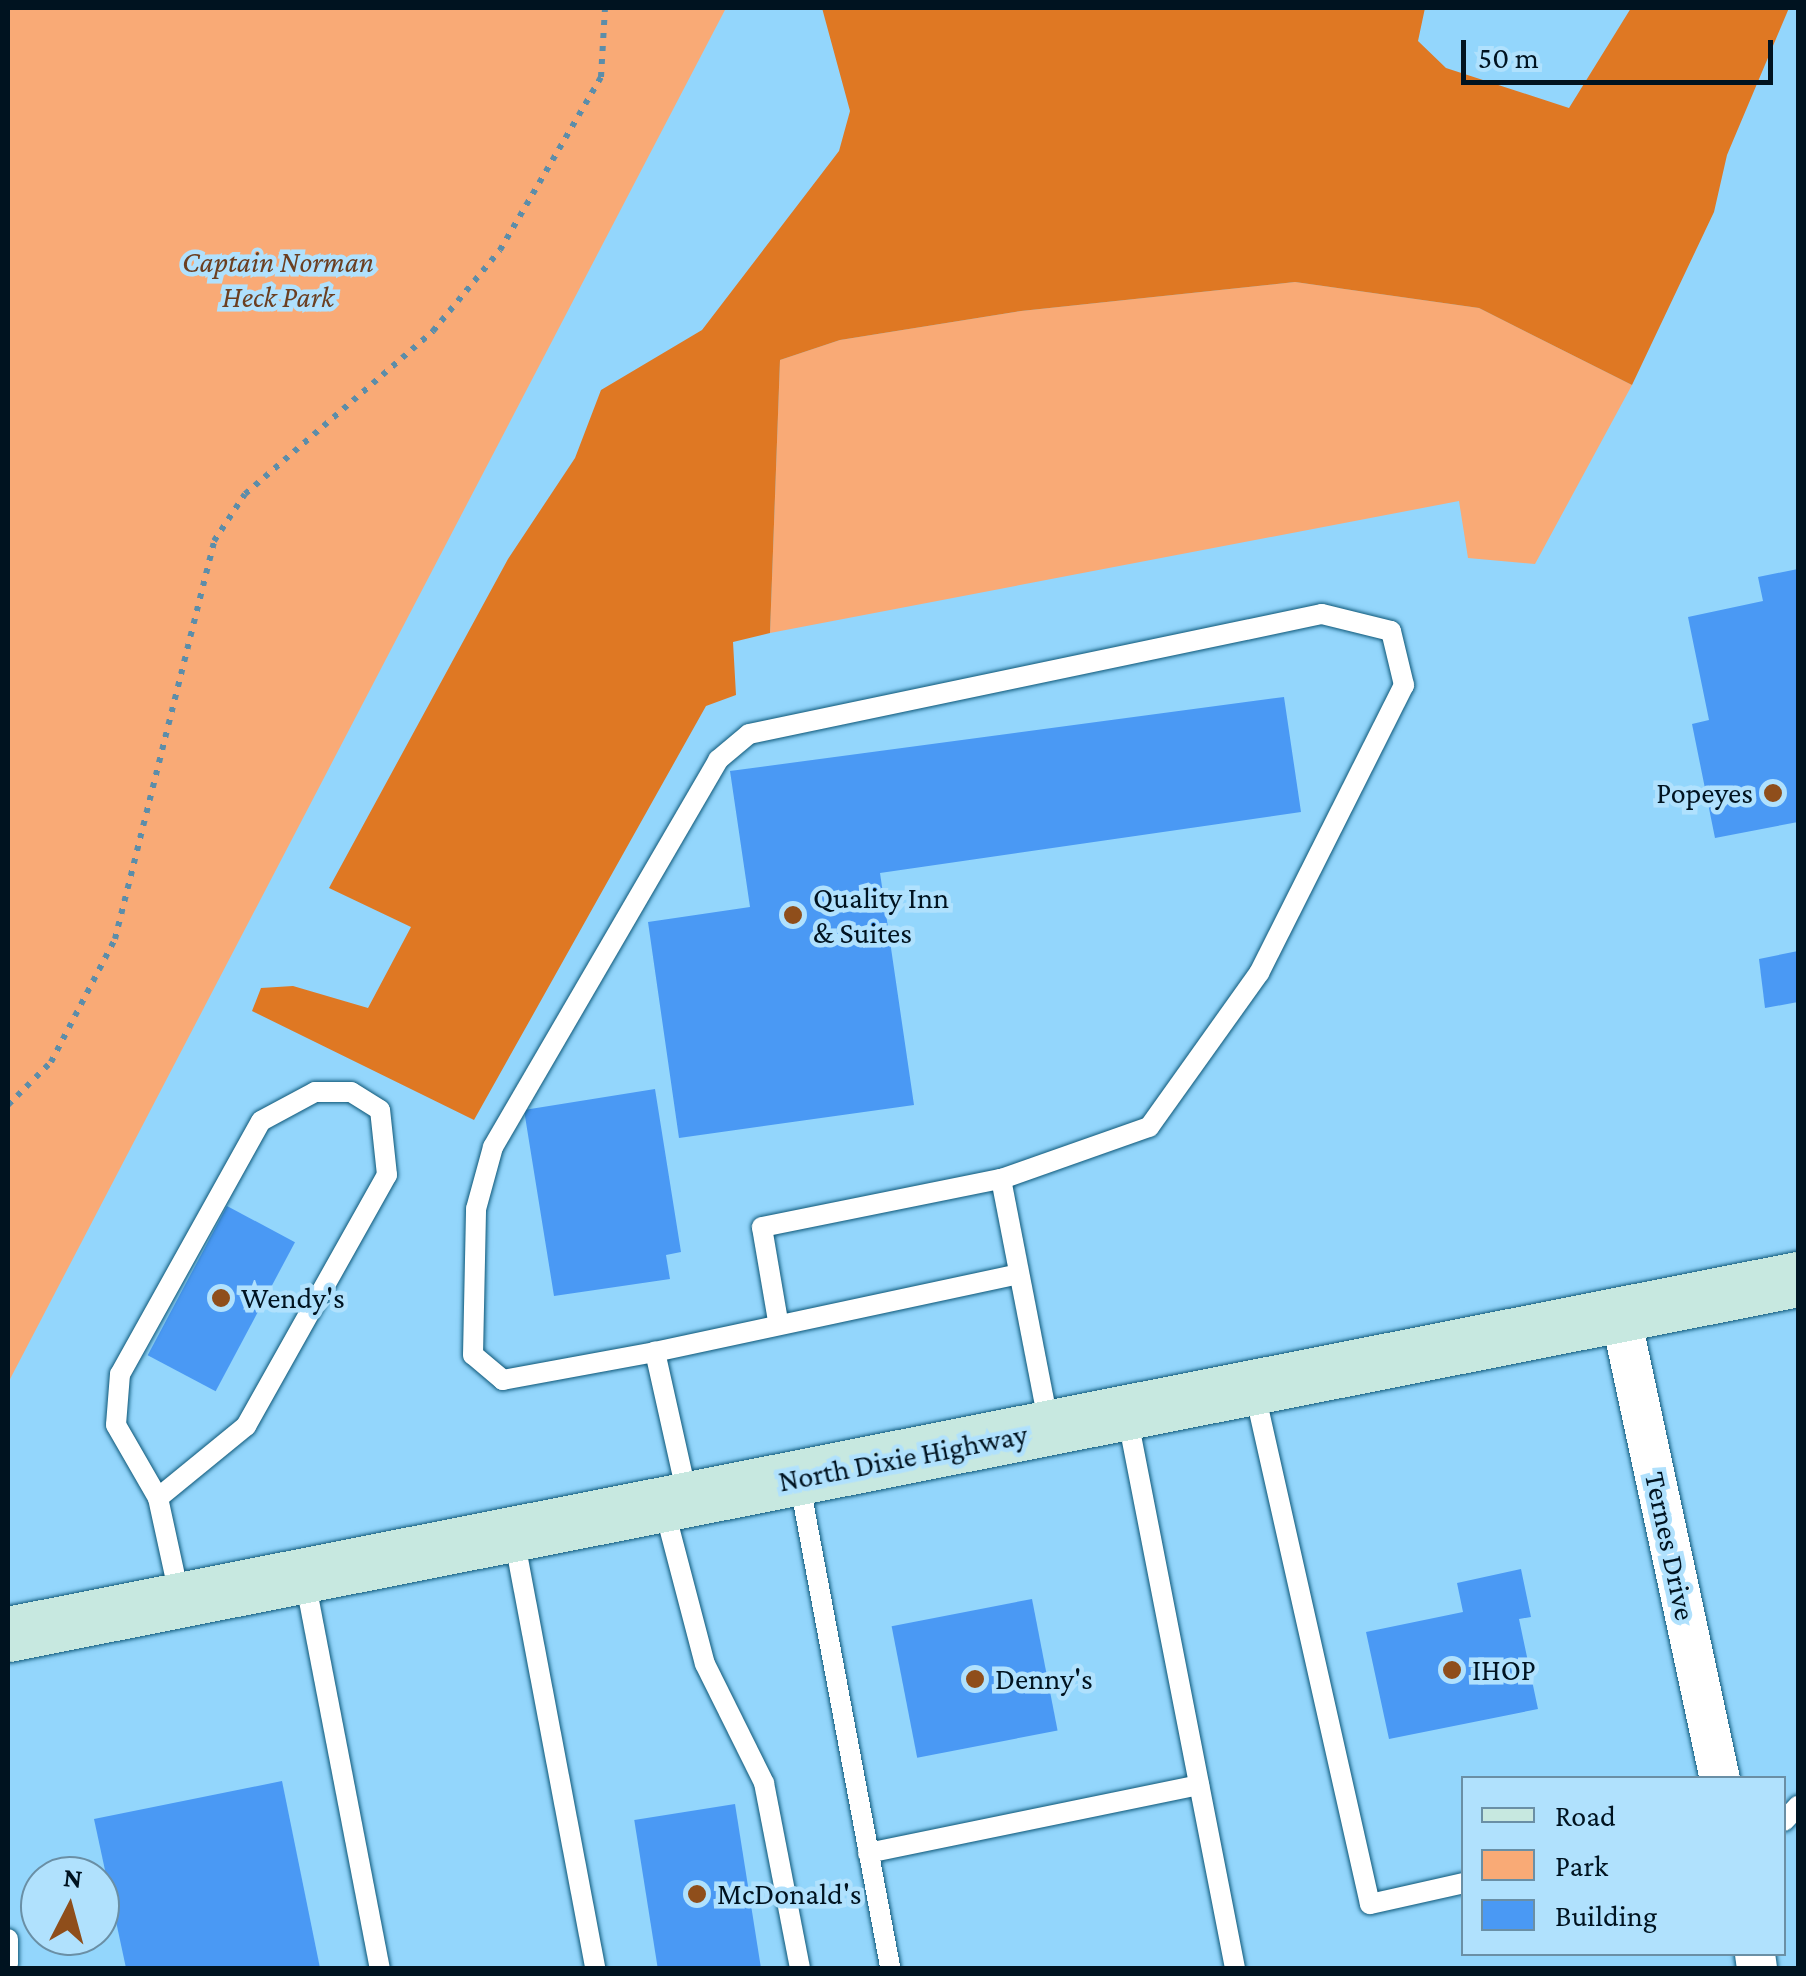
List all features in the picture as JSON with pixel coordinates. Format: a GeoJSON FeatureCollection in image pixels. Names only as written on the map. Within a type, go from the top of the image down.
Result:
{"type":"FeatureCollection","features":[{"type":"Feature","properties":{"kind":"main road","name":"North Dixie Highway"},"geometry":{"type":"LineString","coordinates":[[8,1634],[305,1580],[1798,1278]]}},
{"type":"Feature","properties":{"kind":"street","name":"Ternes Drive"},"geometry":{"type":"LineString","coordinates":[[1620,1313],[1720,1776]]}},
{"type":"Feature","properties":{"kind":"lane"},"geometry":{"type":"LineString","coordinates":[[778,1322],[762,1227],[1002,1179],[1149,1127],[1258,973],[1404,685],[1391,631],[1322,614],[749,734],[718,760],[493,1147],[476,1209],[473,1356],[503,1380],[655,1352],[778,1322],[1020,1274]]}},
{"type":"Feature","properties":{"kind":"lane"},"geometry":{"type":"LineString","coordinates":[[158,1498],[246,1426],[387,1175],[380,1110],[352,1092],[314,1092],[261,1121],[120,1374],[116,1425],[158,1498],[181,1602]]}},
{"type":"Feature","properties":{"kind":"lane"},"geometry":{"type":"LineString","coordinates":[[1002,1179],[1050,1429]]}},
{"type":"Feature","properties":{"kind":"lane"},"geometry":{"type":"LineString","coordinates":[[655,1352],[704,1664],[764,1784],[800,1968]]}},
{"type":"Feature","properties":{"kind":"lane"},"geometry":{"type":"LineString","coordinates":[[1254,1388],[1370,1904],[1461,1883]]}},
{"type":"Feature","properties":{"kind":"lane"},"geometry":{"type":"LineString","coordinates":[[1126,1413],[1235,1968]]}},
{"type":"Feature","properties":{"kind":"lane"},"geometry":{"type":"LineString","coordinates":[[799,1480],[890,1968]]}},
{"type":"Feature","properties":{"kind":"lane"},"geometry":{"type":"LineString","coordinates":[[514,1538],[595,1968]]}},
{"type":"Feature","properties":{"kind":"lane"},"geometry":{"type":"LineString","coordinates":[[305,1580],[380,1968]]}},
{"type":"Feature","properties":{"kind":"lane"},"geometry":{"type":"LineString","coordinates":[[868,1853],[1199,1786]]}},
{"type":"Feature","properties":{"kind":"lane"},"geometry":{"type":"LineString","coordinates":[[8,1939],[8,1964]]}},
{"type":"Feature","properties":{"kind":"path"},"geometry":{"type":"LineString","coordinates":[[8,1106],[50,1062],[116,939],[214,541],[245,494],[433,331],[500,250],[601,77],[605,8]]}},
{"type":"Feature","properties":{"kind":"green space","name":"Captain Norman Heck Park"},"geometry":{"type":"Polygon","coordinates":[[[8,8],[726,8],[8,1383],[8,8]]]}},
{"type":"Feature","properties":{"kind":"green space"},"geometry":{"type":"Polygon","coordinates":[[[1295,282],[1479,308],[1632,385],[1535,564],[1468,558],[1459,501],[770,633],[780,360],[840,340],[1021,311],[1295,282]]]}},
{"type":"Feature","properties":{"kind":"shaded area"},"geometry":{"type":"Polygon","coordinates":[[[822,8],[1425,8],[1418,41],[1446,68],[1569,108],[1631,8],[1789,8],[1727,155],[1714,212],[1632,385],[1479,308],[1295,282],[1021,311],[840,340],[780,360],[770,633],[733,642],[736,695],[706,706],[474,1120],[252,1011],[261,988],[293,986],[368,1008],[411,927],[329,888],[508,559],[575,458],[601,390],[702,330],[839,151],[850,111],[822,8]]]}},
{"type":"Feature","properties":{"kind":"building"},"geometry":{"type":"Polygon","coordinates":[[[1798,569],[1798,822],[1715,838],[1692,724],[1709,720],[1688,617],[1763,601],[1758,577],[1798,569]]]}},
{"type":"Feature","properties":{"kind":"building","name":"Quality Inn & Suites"},"geometry":{"type":"Polygon","coordinates":[[[1284,697],[1301,812],[880,873],[914,1105],[679,1138],[648,922],[750,907],[730,771],[1284,697]]]}},
{"type":"Feature","properties":{"kind":"building"},"geometry":{"type":"Polygon","coordinates":[[[1798,951],[1798,1002],[1765,1008],[1759,959],[1798,951]]]}},
{"type":"Feature","properties":{"kind":"building"},"geometry":{"type":"Polygon","coordinates":[[[655,1089],[681,1252],[666,1255],[670,1279],[554,1296],[524,1110],[655,1089]]]}},
{"type":"Feature","properties":{"kind":"building","name":"Wendy's"},"geometry":{"type":"Polygon","coordinates":[[[227,1206],[295,1242],[216,1391],[148,1355],[227,1206]]]}},
{"type":"Feature","properties":{"kind":"building","name":"IHOP"},"geometry":{"type":"Polygon","coordinates":[[[1521,1569],[1531,1617],[1519,1619],[1538,1709],[1389,1739],[1366,1632],[1463,1612],[1457,1583],[1521,1569]]]}},
{"type":"Feature","properties":{"kind":"building","name":"Denny's"},"geometry":{"type":"Polygon","coordinates":[[[1032,1599],[1058,1731],[917,1758],[892,1626],[1032,1599]]]}},
{"type":"Feature","properties":{"kind":"building"},"geometry":{"type":"Polygon","coordinates":[[[282,1781],[320,1968],[126,1968],[120,1940],[120,1856],[102,1856],[94,1819],[282,1781]]]}},
{"type":"Feature","properties":{"kind":"building","name":"McDonald's"},"geometry":{"type":"Polygon","coordinates":[[[735,1804],[761,1968],[658,1968],[634,1820],[735,1804]]]}},
{"type":"Feature","properties":{"kind":"place","name":"Popeyes"},"geometry":{"type":"Point","coordinates":[1773,793]}},
{"type":"Feature","properties":{"kind":"place","name":"Quality Inn & Suites"},"geometry":{"type":"Point","coordinates":[793,915]}},
{"type":"Feature","properties":{"kind":"place","name":"Wendy's"},"geometry":{"type":"Point","coordinates":[221,1298]}},
{"type":"Feature","properties":{"kind":"place","name":"IHOP"},"geometry":{"type":"Point","coordinates":[1452,1670]}},
{"type":"Feature","properties":{"kind":"place","name":"Denny's"},"geometry":{"type":"Point","coordinates":[975,1679]}},
{"type":"Feature","properties":{"kind":"place","name":"McDonald's"},"geometry":{"type":"Point","coordinates":[697,1894]}}]}
